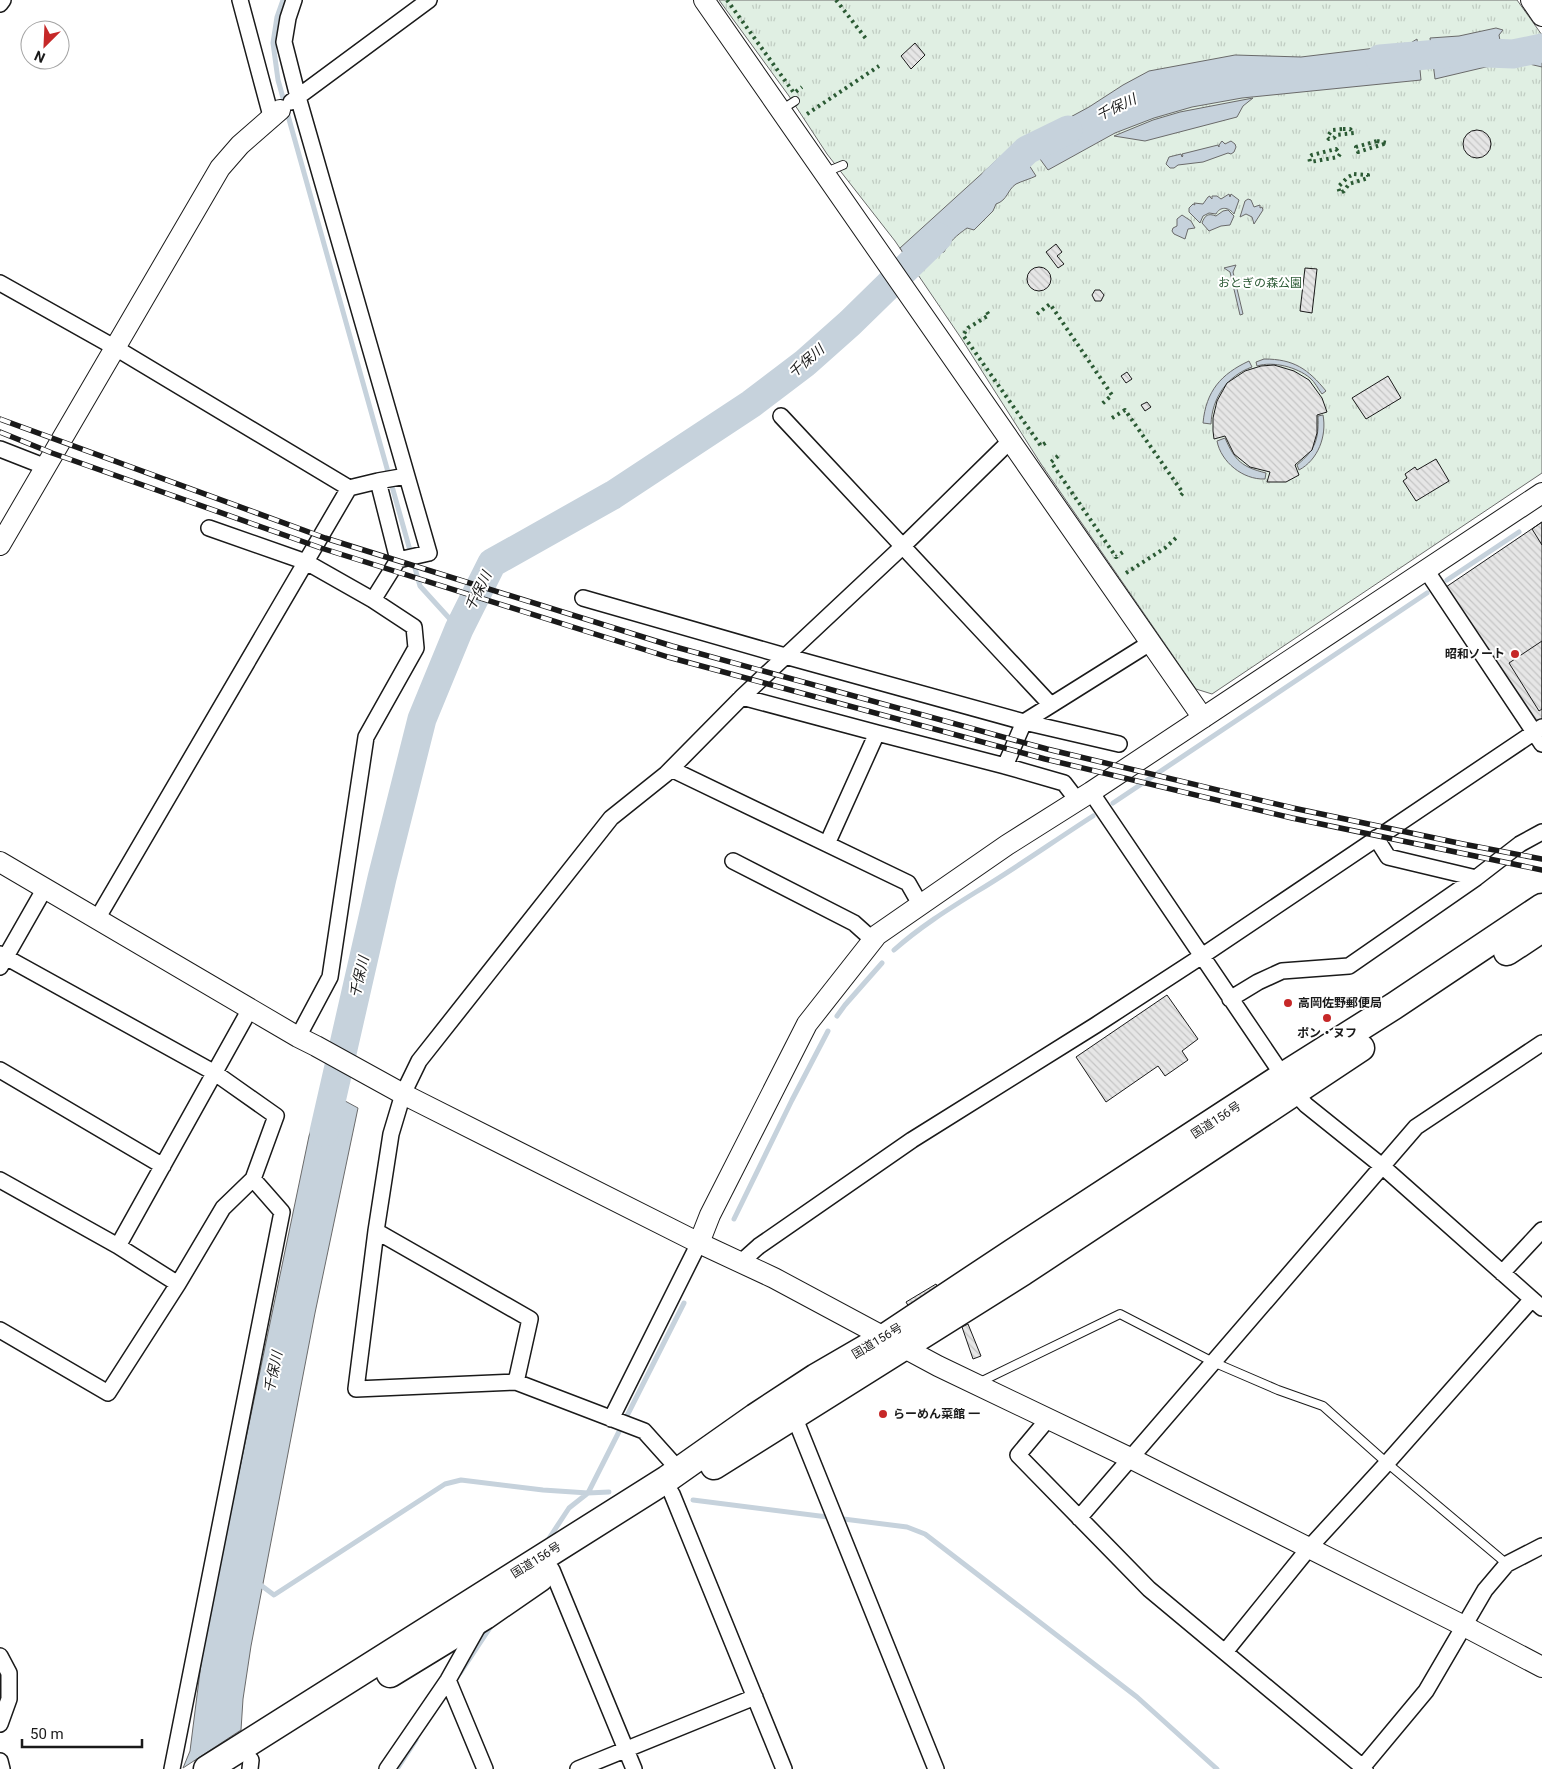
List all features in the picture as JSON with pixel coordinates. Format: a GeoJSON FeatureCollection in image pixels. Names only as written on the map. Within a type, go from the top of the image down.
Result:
{"type":"FeatureCollection","features":[{"type":"Feature","properties":{"kind":"highway","name":"国道156号"},"geometry":{"type":"LineString","coordinates":[[1288,1084],[1391,1002],[1542,907]]}},
{"type":"Feature","properties":{"kind":"highway","name":"国道156号"},"geometry":{"type":"LineString","coordinates":[[245,1762],[675,1482],[794,1416],[1013,1252],[1542,929]]}},
{"type":"Feature","properties":{"kind":"highway","name":"国道156号"},"geometry":{"type":"LineString","coordinates":[[207,1769],[245,1762],[485,1616],[675,1482],[809,1382],[894,1342]]}},
{"type":"Feature","properties":{"kind":"street"},"geometry":{"type":"LineString","coordinates":[[0,4],[3,0]]}},
{"type":"Feature","properties":{"kind":"street"},"geometry":{"type":"LineString","coordinates":[[240,0],[285,106],[406,476],[429,553],[398,560],[373,600]]}},
{"type":"Feature","properties":{"kind":"street"},"geometry":{"type":"LineString","coordinates":[[285,106],[284,42],[288,18],[294,0]]}},
{"type":"Feature","properties":{"kind":"street"},"geometry":{"type":"LineString","coordinates":[[0,544],[220,168],[240,146],[285,106],[429,0]]}},
{"type":"Feature","properties":{"kind":"street"},"geometry":{"type":"LineString","coordinates":[[704,0],[788,105],[824,172],[1204,718]]}},
{"type":"Feature","properties":{"kind":"street"},"geometry":{"type":"LineString","coordinates":[[0,283],[114,347],[349,488]]}},
{"type":"Feature","properties":{"kind":"street"},"geometry":{"type":"LineString","coordinates":[[781,416],[1051,706]]}},
{"type":"Feature","properties":{"kind":"street"},"geometry":{"type":"LineString","coordinates":[[784,1769],[755,1697],[675,1482],[644,1431],[516,1382],[356,1389],[376,1231],[391,1134],[403,1094],[419,1061],[611,818],[671,769],[742,697],[902,547],[1010,441]]}},
{"type":"Feature","properties":{"kind":"street"},"geometry":{"type":"LineString","coordinates":[[0,449],[46,467]]}},
{"type":"Feature","properties":{"kind":"street"},"geometry":{"type":"LineString","coordinates":[[97,919],[349,488],[378,480],[406,476]]}},
{"type":"Feature","properties":{"kind":"street"},"geometry":{"type":"LineString","coordinates":[[378,480],[398,560]]}},
{"type":"Feature","properties":{"kind":"street"},"geometry":{"type":"LineString","coordinates":[[611,1419],[699,1243],[710,1215],[807,1024],[877,936],[920,904],[1007,845],[1204,718],[1542,493]]}},
{"type":"Feature","properties":{"kind":"street"},"geometry":{"type":"LineString","coordinates":[[209,528],[306,562],[373,600],[414,627],[416,648],[366,737],[330,977],[298,1037]]}},
{"type":"Feature","properties":{"kind":"street"},"geometry":{"type":"LineString","coordinates":[[740,1263],[759,1246],[912,1140],[1202,956],[1278,911],[1376,838],[1539,734],[1426,570]]}},
{"type":"Feature","properties":{"kind":"street"},"geometry":{"type":"LineString","coordinates":[[583,598],[1024,722],[1119,744]]}},
{"type":"Feature","properties":{"kind":"street"},"geometry":{"type":"LineString","coordinates":[[1005,766],[1024,722],[1150,643]]}},
{"type":"Feature","properties":{"kind":"street"},"geometry":{"type":"LineString","coordinates":[[742,697],[1064,783],[1084,796],[1202,956],[1288,1084],[1306,1105],[1382,1166],[1537,1304],[1309,1548],[1225,1652]]}},
{"type":"Feature","properties":{"kind":"street"},"geometry":{"type":"LineString","coordinates":[[827,844],[877,734]]}},
{"type":"Feature","properties":{"kind":"street"},"geometry":{"type":"LineString","coordinates":[[671,769],[908,883],[920,904]]}},
{"type":"Feature","properties":{"kind":"street"},"geometry":{"type":"LineString","coordinates":[[1230,999],[1258,982],[1282,971],[1315,966],[1349,966],[1476,878],[1520,844],[1542,832]]}},
{"type":"Feature","properties":{"kind":"street"},"geometry":{"type":"LineString","coordinates":[[1376,838],[1388,857],[1476,878]]}},
{"type":"Feature","properties":{"kind":"street"},"geometry":{"type":"LineString","coordinates":[[734,861],[854,923],[873,940]]}},
{"type":"Feature","properties":{"kind":"street"},"geometry":{"type":"LineString","coordinates":[[0,862],[298,1037],[403,1094],[699,1243],[774,1278],[974,1384],[1130,1458],[1542,1667]]}},
{"type":"Feature","properties":{"kind":"street"},"geometry":{"type":"LineString","coordinates":[[0,1330],[108,1393],[178,1284],[223,1208],[254,1179],[276,1116],[215,1074],[2,959],[45,888]]}},
{"type":"Feature","properties":{"kind":"street"},"geometry":{"type":"LineString","coordinates":[[118,1246],[250,1009]]}},
{"type":"Feature","properties":{"kind":"street"},"geometry":{"type":"LineString","coordinates":[[1079,1518],[1416,1127],[1542,1043]]}},
{"type":"Feature","properties":{"kind":"street"},"geometry":{"type":"LineString","coordinates":[[0,1070],[163,1166]]}},
{"type":"Feature","properties":{"kind":"street"},"geometry":{"type":"LineString","coordinates":[[172,1769],[282,1212],[254,1179]]}},
{"type":"Feature","properties":{"kind":"street"},"geometry":{"type":"LineString","coordinates":[[0,1180],[118,1246],[178,1284]]}},
{"type":"Feature","properties":{"kind":"street"},"geometry":{"type":"LineString","coordinates":[[1502,1273],[1542,1230]]}},
{"type":"Feature","properties":{"kind":"street"},"geometry":{"type":"LineString","coordinates":[[376,1231],[530,1319],[516,1382]]}},
{"type":"Feature","properties":{"kind":"street"},"geometry":{"type":"LineString","coordinates":[[794,1416],[936,1769]]}},
{"type":"Feature","properties":{"kind":"street"},"geometry":{"type":"LineString","coordinates":[[1048,1419],[1018,1455],[1149,1589],[1363,1768],[1426,1691],[1485,1590],[1507,1564],[1542,1546]]}},
{"type":"Feature","properties":{"kind":"street"},"geometry":{"type":"LineString","coordinates":[[552,1570],[634,1769]]}},
{"type":"Feature","properties":{"kind":"street"},"geometry":{"type":"LineString","coordinates":[[387,1769],[448,1680],[485,1616]]}},
{"type":"Feature","properties":{"kind":"street"},"geometry":{"type":"LineString","coordinates":[[0,1656],[10,1673],[9,1699],[0,1724]]}},
{"type":"Feature","properties":{"kind":"street"},"geometry":{"type":"LineString","coordinates":[[448,1680],[485,1769]]}},
{"type":"Feature","properties":{"kind":"street"},"geometry":{"type":"LineString","coordinates":[[578,1769],[755,1697]]}},
{"type":"Feature","properties":{"kind":"street"},"geometry":{"type":"LineString","coordinates":[[0,1761],[2,1769]]}},
{"type":"Feature","properties":{"kind":"lane"},"geometry":{"type":"LineString","coordinates":[[824,172],[843,165]]}},
{"type":"Feature","properties":{"kind":"lane"},"geometry":{"type":"LineString","coordinates":[[974,1384],[1120,1314],[1213,1362],[1278,1390],[1323,1406],[1387,1463],[1507,1564]]}},
{"type":"Feature","properties":{"kind":"green space","name":"おとぎの森公園"},"geometry":{"type":"Polygon","coordinates":[[[719,0],[1517,0],[1542,35],[1542,473],[1212,694],[1196,689],[1041,464],[961,338],[895,241],[827,154],[789,96],[719,0]]]}},
{"type":"Feature","properties":{"kind":"water"},"geometry":{"type":"Polygon","coordinates":[[[1496,28],[1503,30],[1499,35],[1501,46],[1511,48],[1522,47],[1542,39],[1542,67],[1525,63],[1507,62],[1435,79],[1430,38],[1459,36],[1496,28]]]}},
{"type":"Feature","properties":{"kind":"water"},"geometry":{"type":"Polygon","coordinates":[[[1417,39],[1421,80],[1242,98],[1192,107],[1154,118],[1115,133],[1048,170],[1040,159],[1042,156],[1040,151],[1035,150],[1028,140],[1089,107],[1149,71],[1235,55],[1301,57],[1409,44],[1417,39]]]}},
{"type":"Feature","properties":{"kind":"water"},"geometry":{"type":"Polygon","coordinates":[[[1253,98],[1243,106],[1237,117],[1145,141],[1114,136],[1153,120],[1180,112],[1253,98]]]}},
{"type":"Feature","properties":{"kind":"water"},"geometry":{"type":"Polygon","coordinates":[[[1222,141],[1225,144],[1231,141],[1235,144],[1234,152],[1203,162],[1178,165],[1174,168],[1170,168],[1166,164],[1169,157],[1181,154],[1182,157],[1182,154],[1218,145],[1219,147],[1222,141]]]}},
{"type":"Feature","properties":{"kind":"water"},"geometry":{"type":"Polygon","coordinates":[[[1018,147],[1024,157],[1023,161],[1029,165],[1036,176],[1013,186],[1005,197],[996,204],[993,211],[974,230],[967,228],[960,233],[944,252],[936,253],[934,260],[917,274],[900,248],[999,158],[1018,147]]]}},
{"type":"Feature","properties":{"kind":"water"},"geometry":{"type":"Polygon","coordinates":[[[1229,194],[1230,197],[1231,194],[1239,200],[1234,214],[1225,208],[1216,214],[1209,213],[1203,216],[1200,223],[1189,212],[1189,208],[1193,204],[1195,205],[1194,203],[1203,204],[1210,196],[1212,199],[1212,196],[1217,196],[1221,199],[1229,194]]]}},
{"type":"Feature","properties":{"kind":"water"},"geometry":{"type":"Polygon","coordinates":[[[1251,200],[1254,207],[1260,205],[1260,208],[1262,207],[1263,210],[1254,224],[1252,217],[1246,214],[1240,217],[1245,201],[1251,200]]]}},
{"type":"Feature","properties":{"kind":"water"},"geometry":{"type":"Polygon","coordinates":[[[1228,210],[1234,216],[1230,225],[1221,226],[1209,231],[1202,223],[1207,215],[1216,216],[1228,210]]]}},
{"type":"Feature","properties":{"kind":"water"},"geometry":{"type":"Polygon","coordinates":[[[1182,215],[1191,221],[1195,228],[1188,229],[1185,239],[1174,234],[1172,231],[1177,226],[1177,219],[1182,215]]]}},
{"type":"Feature","properties":{"kind":"water"},"geometry":{"type":"Polygon","coordinates":[[[1236,265],[1233,272],[1243,314],[1240,315],[1230,272],[1224,268],[1236,265]]]}},
{"type":"Feature","properties":{"kind":"water"},"geometry":{"type":"Polygon","coordinates":[[[1264,359],[1284,361],[1300,367],[1326,391],[1322,394],[1310,378],[1292,368],[1270,364],[1257,366],[1256,362],[1264,359]]]}},
{"type":"Feature","properties":{"kind":"water"},"geometry":{"type":"Polygon","coordinates":[[[1249,361],[1252,367],[1228,382],[1218,397],[1214,405],[1211,424],[1203,423],[1211,393],[1230,372],[1249,361]]]}},
{"type":"Feature","properties":{"kind":"water"},"geometry":{"type":"Polygon","coordinates":[[[1323,415],[1324,431],[1320,447],[1306,466],[1299,470],[1297,465],[1315,444],[1318,432],[1318,416],[1323,415]]]}},
{"type":"Feature","properties":{"kind":"water"},"geometry":{"type":"Polygon","coordinates":[[[1225,438],[1236,458],[1251,468],[1266,473],[1265,479],[1257,479],[1241,473],[1228,463],[1219,449],[1217,441],[1225,438]]]}},
{"type":"Feature","properties":{"kind":"water"},"geometry":{"type":"Polygon","coordinates":[[[323,1089],[358,1108],[315,1313],[251,1646],[243,1699],[241,1730],[183,1768],[190,1751],[204,1640],[309,1136],[323,1089]]]}},
{"type":"Feature","properties":{"kind":"building"},"geometry":{"type":"Polygon","coordinates":[[[915,43],[925,55],[911,69],[901,56],[915,43]]]}},
{"type":"Feature","properties":{"kind":"building"},"geometry":{"type":"Polygon","coordinates":[[[1477,130],[1487,134],[1491,144],[1487,154],[1477,158],[1467,154],[1463,144],[1467,134],[1477,130]]]}},
{"type":"Feature","properties":{"kind":"building"},"geometry":{"type":"Polygon","coordinates":[[[1056,244],[1062,252],[1057,256],[1064,264],[1058,268],[1046,252],[1056,244]]]}},
{"type":"Feature","properties":{"kind":"building"},"geometry":{"type":"Polygon","coordinates":[[[1039,267],[1048,270],[1051,279],[1048,288],[1039,291],[1030,288],[1027,279],[1030,270],[1039,267]]]}},
{"type":"Feature","properties":{"kind":"building"},"geometry":{"type":"Polygon","coordinates":[[[1305,268],[1317,269],[1312,313],[1300,311],[1305,268]]]}},
{"type":"Feature","properties":{"kind":"building"},"geometry":{"type":"Polygon","coordinates":[[[1095,290],[1100,290],[1104,295],[1101,301],[1095,301],[1092,295],[1095,290]]]}},
{"type":"Feature","properties":{"kind":"building"},"geometry":{"type":"Polygon","coordinates":[[[1274,365],[1294,371],[1309,380],[1322,398],[1327,412],[1317,415],[1317,433],[1312,450],[1295,465],[1299,475],[1286,482],[1267,482],[1270,472],[1250,467],[1234,454],[1225,436],[1214,439],[1213,431],[1213,418],[1217,401],[1227,383],[1245,371],[1261,366],[1274,365]]]}},
{"type":"Feature","properties":{"kind":"building"},"geometry":{"type":"Polygon","coordinates":[[[1127,372],[1132,379],[1126,383],[1121,376],[1127,372]]]}},
{"type":"Feature","properties":{"kind":"building"},"geometry":{"type":"Polygon","coordinates":[[[1388,376],[1401,398],[1366,419],[1352,398],[1388,376]]]}},
{"type":"Feature","properties":{"kind":"building"},"geometry":{"type":"Polygon","coordinates":[[[1147,402],[1151,407],[1145,411],[1141,405],[1147,402]]]}},
{"type":"Feature","properties":{"kind":"building"},"geometry":{"type":"Polygon","coordinates":[[[1436,459],[1449,481],[1416,501],[1403,481],[1407,478],[1405,474],[1415,467],[1417,470],[1436,459]]]}},
{"type":"Feature","properties":{"kind":"building","name":"昭和ノート"},"geometry":{"type":"Polygon","coordinates":[[[1542,522],[1542,720],[1535,722],[1446,587],[1542,522]]]}},
{"type":"Feature","properties":{"kind":"building"},"geometry":{"type":"Polygon","coordinates":[[[1542,522],[1542,545],[1532,529],[1542,522]]]}},
{"type":"Feature","properties":{"kind":"building"},"geometry":{"type":"Polygon","coordinates":[[[1542,641],[1542,709],[1539,711],[1509,663],[1542,641]]]}},
{"type":"Feature","properties":{"kind":"building"},"geometry":{"type":"Polygon","coordinates":[[[1167,995],[1198,1039],[1182,1051],[1188,1060],[1165,1076],[1158,1066],[1106,1102],[1076,1057],[1167,995]]]}},
{"type":"Feature","properties":{"kind":"building"},"geometry":{"type":"Polygon","coordinates":[[[936,1284],[940,1291],[910,1309],[906,1302],[936,1284]]]}},
{"type":"Feature","properties":{"kind":"building"},"geometry":{"type":"Polygon","coordinates":[[[968,1324],[981,1356],[973,1359],[962,1327],[968,1324]]]}},
{"type":"Feature","properties":{"kind":"waterway"},"geometry":{"type":"LineString","coordinates":[[283,0],[277,17],[273,43],[278,80],[420,586],[459,629]]}},
{"type":"Feature","properties":{"kind":"waterway","name":"千保川"},"geometry":{"type":"LineString","coordinates":[[1380,59],[1462,52],[1513,54],[1542,48]]}},
{"type":"Feature","properties":{"kind":"waterway","name":"千保川"},"geometry":{"type":"LineString","coordinates":[[995,181],[1027,150],[1068,130]]}},
{"type":"Feature","properties":{"kind":"waterway","name":"千保川"},"geometry":{"type":"LineString","coordinates":[[324,1132],[382,878],[422,719],[459,629],[492,563],[613,495],[751,404],[805,363],[850,323],[938,237]]}},
{"type":"Feature","properties":{"kind":"waterway"},"geometry":{"type":"LineString","coordinates":[[1447,580],[1519,532]]}},
{"type":"Feature","properties":{"kind":"waterway"},"geometry":{"type":"LineString","coordinates":[[1113,803],[1427,593]]}},
{"type":"Feature","properties":{"kind":"waterway"},"geometry":{"type":"LineString","coordinates":[[894,950],[934,919],[1093,816]]}},
{"type":"Feature","properties":{"kind":"waterway"},"geometry":{"type":"LineString","coordinates":[[837,1016],[882,963]]}},
{"type":"Feature","properties":{"kind":"waterway"},"geometry":{"type":"LineString","coordinates":[[734,1219],[828,1031]]}},
{"type":"Feature","properties":{"kind":"waterway"},"geometry":{"type":"LineString","coordinates":[[546,1543],[569,1508],[588,1493],[684,1303]]}},
{"type":"Feature","properties":{"kind":"waterway"},"geometry":{"type":"LineString","coordinates":[[258,1583],[274,1595],[445,1484],[461,1480],[543,1490],[588,1493],[609,1492]]}},
{"type":"Feature","properties":{"kind":"waterway"},"geometry":{"type":"LineString","coordinates":[[693,1500],[907,1527],[925,1534],[1137,1697],[1217,1769]]}},
{"type":"Feature","properties":{"kind":"waterway"},"geometry":{"type":"LineString","coordinates":[[460,1673],[493,1623]]}},
{"type":"Feature","properties":{"kind":"waterway"},"geometry":{"type":"LineString","coordinates":[[397,1769],[416,1740]]}},
{"type":"Feature","properties":{"kind":"railway"},"geometry":{"type":"LineString","coordinates":[[0,419],[325,538],[672,646],[1047,749],[1293,808],[1542,859]]}},
{"type":"Feature","properties":{"kind":"railway"},"geometry":{"type":"LineString","coordinates":[[0,432],[52,453],[321,548],[668,657],[1045,759],[1292,818],[1542,870]]}},
{"type":"Feature","properties":{"kind":"hedge"},"geometry":{"type":"LineString","coordinates":[[727,0],[794,93],[802,87]]}},
{"type":"Feature","properties":{"kind":"hedge"},"geometry":{"type":"LineString","coordinates":[[836,0],[867,40]]}},
{"type":"Feature","properties":{"kind":"hedge"},"geometry":{"type":"LineString","coordinates":[[807,114],[879,66]]}},
{"type":"Feature","properties":{"kind":"hedge"},"geometry":{"type":"LineString","coordinates":[[1343,129],[1350,129],[1354,133],[1336,135],[1334,138],[1329,139],[1327,137],[1332,130],[1343,129]]}},
{"type":"Feature","properties":{"kind":"hedge"},"geometry":{"type":"LineString","coordinates":[[1377,141],[1387,143],[1358,152],[1356,147],[1377,141]]}},
{"type":"Feature","properties":{"kind":"hedge"},"geometry":{"type":"LineString","coordinates":[[1336,149],[1340,154],[1338,157],[1310,162],[1309,157],[1312,155],[1336,149]]}},
{"type":"Feature","properties":{"kind":"hedge"},"geometry":{"type":"LineString","coordinates":[[1354,174],[1368,175],[1368,178],[1349,184],[1340,193],[1338,187],[1354,174]]}},
{"type":"Feature","properties":{"kind":"hedge"},"geometry":{"type":"LineString","coordinates":[[1037,314],[1050,304],[1112,395],[1102,404]]}},
{"type":"Feature","properties":{"kind":"hedge"},"geometry":{"type":"LineString","coordinates":[[987,312],[989,315],[968,328],[963,335],[1041,446],[1048,441]]}},
{"type":"Feature","properties":{"kind":"hedge"},"geometry":{"type":"LineString","coordinates":[[1112,418],[1125,410],[1183,493],[1180,496]]}},
{"type":"Feature","properties":{"kind":"hedge"},"geometry":{"type":"LineString","coordinates":[[1058,456],[1051,462],[1116,557],[1123,552]]}},
{"type":"Feature","properties":{"kind":"hedge"},"geometry":{"type":"LineString","coordinates":[[1126,573],[1165,548],[1177,537]]}},
{"type":"Feature","properties":{"kind":"place","name":"昭和ノート"},"geometry":{"type":"Point","coordinates":[1515,654]}},
{"type":"Feature","properties":{"kind":"place","name":"高岡佐野郵便局"},"geometry":{"type":"Point","coordinates":[1288,1003]}},
{"type":"Feature","properties":{"kind":"place","name":"ポン・ヌフ"},"geometry":{"type":"Point","coordinates":[1327,1018]}},
{"type":"Feature","properties":{"kind":"place","name":"らーめん菜館 一"},"geometry":{"type":"Point","coordinates":[883,1414]}}]}
